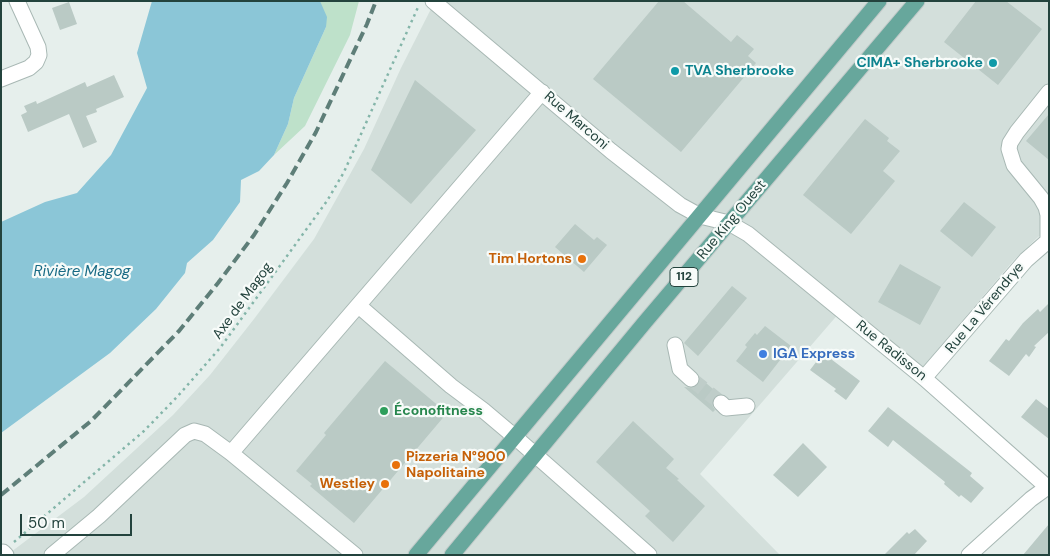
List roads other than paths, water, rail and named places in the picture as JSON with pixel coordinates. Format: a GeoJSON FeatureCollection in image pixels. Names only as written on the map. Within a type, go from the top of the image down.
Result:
{"type":"FeatureCollection","features":[{"type":"Feature","properties":{"kind":"main road","name":"Rue King Ouest"},"geometry":{"type":"LineString","coordinates":[[416,555],[879,1]]}},
{"type":"Feature","properties":{"kind":"main road","name":"Rue King Ouest"},"geometry":{"type":"LineString","coordinates":[[452,555],[911,3]]}},
{"type":"Feature","properties":{"kind":"street"},"geometry":{"type":"LineString","coordinates":[[1,80],[29,68],[36,62],[39,55],[38,47],[17,1]]}},
{"type":"Feature","properties":{"kind":"street","name":"Rue Marconi"},"geometry":{"type":"LineString","coordinates":[[434,1],[448,6],[542,92],[611,151],[680,206],[700,216],[729,223]]}},
{"type":"Feature","properties":{"kind":"street"},"geometry":{"type":"LineString","coordinates":[[231,453],[542,92]]}},
{"type":"Feature","properties":{"kind":"street"},"geometry":{"type":"LineString","coordinates":[[1048,240],[1046,207],[1014,165],[1009,149],[1010,143],[1017,132],[1049,92]]}},
{"type":"Feature","properties":{"kind":"street","name":"Rue Radisson"},"geometry":{"type":"LineString","coordinates":[[729,223],[748,234],[924,378],[1048,486]]}},
{"type":"Feature","properties":{"kind":"street","name":"Rue La Vérendrye"},"geometry":{"type":"LineString","coordinates":[[924,378],[1026,260],[1048,240]]}},
{"type":"Feature","properties":{"kind":"street"},"geometry":{"type":"LineString","coordinates":[[359,306],[451,386],[515,437],[649,555]]}},
{"type":"Feature","properties":{"kind":"street"},"geometry":{"type":"LineString","coordinates":[[675,345],[680,370],[691,379]]}},
{"type":"Feature","properties":{"kind":"street"},"geometry":{"type":"LineString","coordinates":[[720,403],[726,408],[747,406]]}},
{"type":"Feature","properties":{"kind":"street"},"geometry":{"type":"LineString","coordinates":[[52,555],[99,516],[185,435],[194,431],[205,434],[231,453],[355,555]]}},
{"type":"Feature","properties":{"kind":"street"},"geometry":{"type":"LineString","coordinates":[[969,555],[1048,486]]}},
{"type":"Feature","properties":{"kind":"water","name":"Rivière Magog"},"geometry":{"type":"Polygon","coordinates":[[[152,1],[320,1],[327,17],[326,27],[294,98],[288,124],[274,155],[259,171],[241,180],[240,202],[213,240],[187,263],[185,273],[156,309],[110,353],[1,433],[1,222],[45,202],[77,193],[111,155],[147,88],[137,53],[152,1]]]}},
{"type":"Feature","properties":{"kind":"tunnel"},"geometry":{"type":"LineString","coordinates":[[691,379],[721,403]]}},
{"type":"Feature","properties":{"kind":"railway"},"geometry":{"type":"LineString","coordinates":[[1,495],[91,421],[179,331],[218,283],[254,235],[316,132],[376,1]]}},
{"type":"Feature","properties":{"kind":"place","name":"CIMA+ Sherbrooke"},"geometry":{"type":"Point","coordinates":[993,63]}},
{"type":"Feature","properties":{"kind":"place","name":"TVA Sherbrooke"},"geometry":{"type":"Point","coordinates":[675,71]}},
{"type":"Feature","properties":{"kind":"place","name":"Tim Hortons"},"geometry":{"type":"Point","coordinates":[582,259]}},
{"type":"Feature","properties":{"kind":"place","name":"IGA Express"},"geometry":{"type":"Point","coordinates":[763,354]}},
{"type":"Feature","properties":{"kind":"place","name":"Éconofitness"},"geometry":{"type":"Point","coordinates":[384,411]}},
{"type":"Feature","properties":{"kind":"place","name":"Pizzeria N°900 Napolitaine"},"geometry":{"type":"Point","coordinates":[396,465]}},
{"type":"Feature","properties":{"kind":"place","name":"Westley"},"geometry":{"type":"Point","coordinates":[385,484]}}]}
